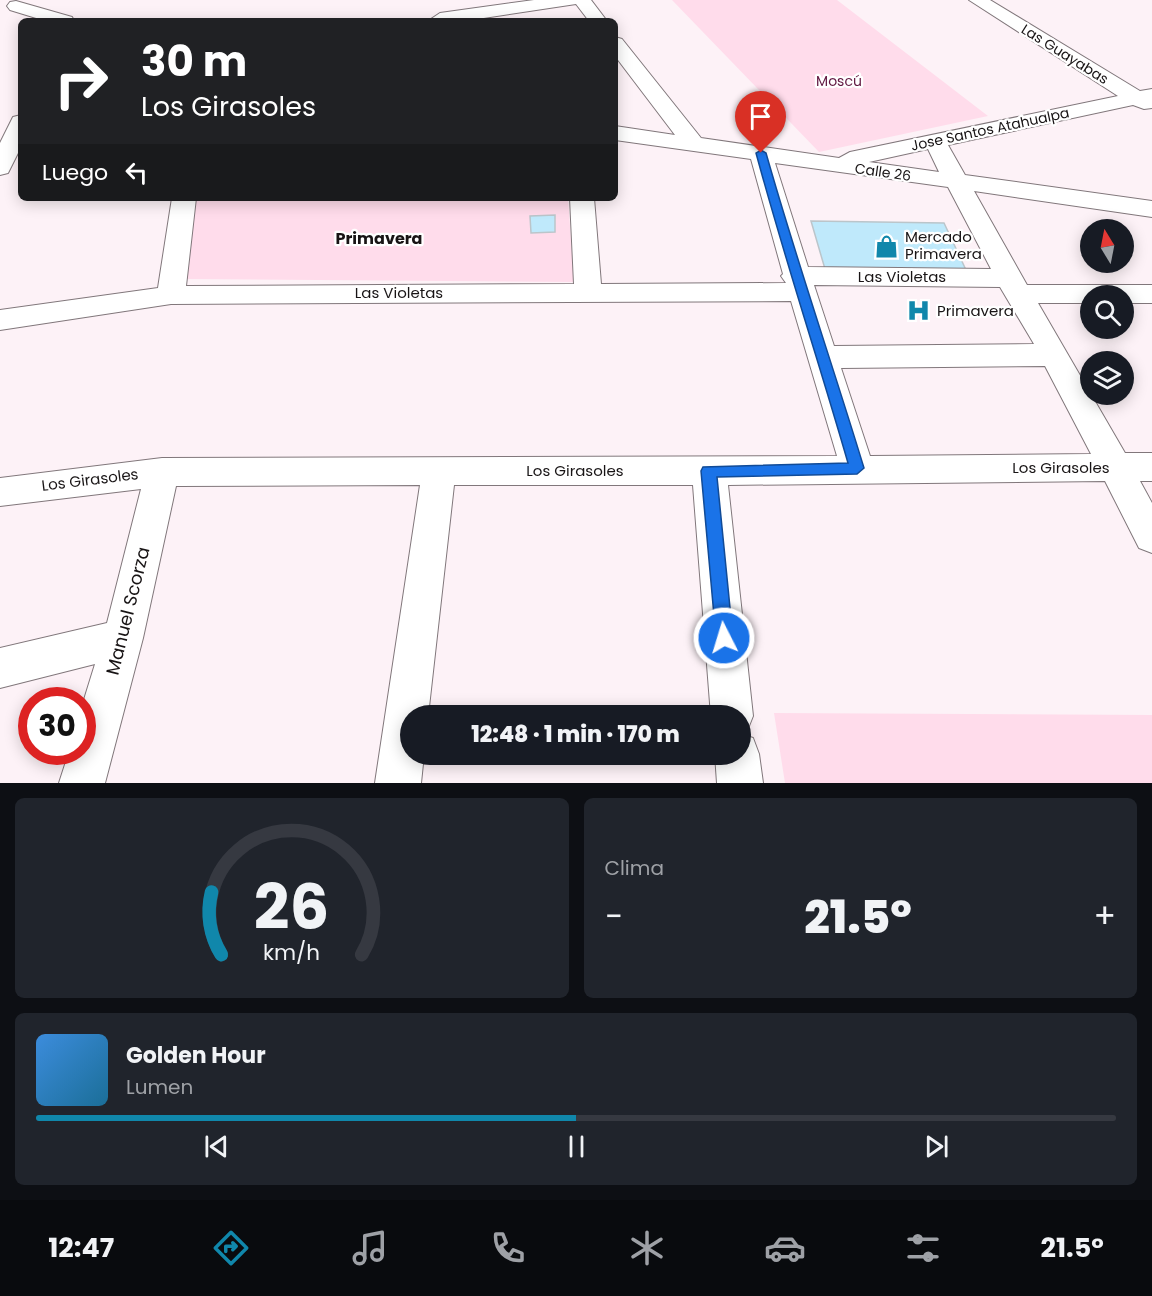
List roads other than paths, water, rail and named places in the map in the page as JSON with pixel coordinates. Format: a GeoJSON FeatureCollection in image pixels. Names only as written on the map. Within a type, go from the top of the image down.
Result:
{"type":"FeatureCollection","features":[{"type":"Feature","properties":{"kind":"street"},"geometry":{"type":"LineString","coordinates":[[430,0],[440,18]]}},
{"type":"Feature","properties":{"kind":"street"},"geometry":{"type":"LineString","coordinates":[[454,18],[571,0]]}},
{"type":"Feature","properties":{"kind":"street"},"geometry":{"type":"LineString","coordinates":[[582,0],[596,18]]}},
{"type":"Feature","properties":{"kind":"street","name":"Las Guayabas"},"geometry":{"type":"LineString","coordinates":[[978,0],[1146,100]]}},
{"type":"Feature","properties":{"kind":"street"},"geometry":{"type":"LineString","coordinates":[[16,6],[55,18]]}},
{"type":"Feature","properties":{"kind":"street"},"geometry":{"type":"LineString","coordinates":[[618,47],[693,143]]}},
{"type":"Feature","properties":{"kind":"street","name":"Jose Santos Atahualpa"},"geometry":{"type":"LineString","coordinates":[[828,164],[1146,100]]}},
{"type":"Feature","properties":{"kind":"street"},"geometry":{"type":"LineString","coordinates":[[0,168],[18,129]]}},
{"type":"Feature","properties":{"kind":"street","name":"Calle 26"},"geometry":{"type":"LineString","coordinates":[[618,133],[1152,208]]}},
{"type":"Feature","properties":{"kind":"street"},"geometry":{"type":"LineString","coordinates":[[934,141],[959,182],[1013,286],[1055,355],[1152,537]]}},
{"type":"Feature","properties":{"kind":"street"},"geometry":{"type":"LineString","coordinates":[[761,153],[798,284],[824,357],[857,468]]}},
{"type":"Feature","properties":{"kind":"street"},"geometry":{"type":"LineString","coordinates":[[171,295],[184,201]]}},
{"type":"Feature","properties":{"kind":"street"},"geometry":{"type":"LineString","coordinates":[[582,201],[588,292]]}},
{"type":"Feature","properties":{"kind":"street","name":"Las Violetas"},"geometry":{"type":"LineString","coordinates":[[0,320],[171,295],[588,292],[798,284],[1013,286],[1152,294]]}},
{"type":"Feature","properties":{"kind":"street"},"geometry":{"type":"LineString","coordinates":[[824,357],[1055,355]]}},
{"type":"Feature","properties":{"kind":"street","name":"Los Girasoles"},"geometry":{"type":"LineString","coordinates":[[0,492],[162,472],[1152,467]]}},
{"type":"Feature","properties":{"kind":"street"},"geometry":{"type":"LineString","coordinates":[[398,783],[439,470]]}},
{"type":"Feature","properties":{"kind":"street"},"geometry":{"type":"LineString","coordinates":[[709,471],[731,705]]}},
{"type":"Feature","properties":{"kind":"street","name":"Manuel Scorza"},"geometry":{"type":"LineString","coordinates":[[82,783],[123,638],[162,472]]}},
{"type":"Feature","properties":{"kind":"street"},"geometry":{"type":"LineString","coordinates":[[0,668],[123,638]]}},
{"type":"Feature","properties":{"kind":"street"},"geometry":{"type":"LineString","coordinates":[[738,765],[740,783]]}},
{"type":"Feature","properties":{"kind":"place","name":"Mercado Primavera"},"geometry":{"type":"Point","coordinates":[887,246]}},
{"type":"Feature","properties":{"kind":"place","name":"Primavera"},"geometry":{"type":"Point","coordinates":[919,311]}},
{"type":"Feature","properties":{"kind":"district","name":"Primavera"},"geometry":{"type":"Point","coordinates":[379,238]}},
{"type":"Feature","properties":{"kind":"park label","name":"Moscú"},"geometry":{"type":"Point","coordinates":[839,81]}}]}
